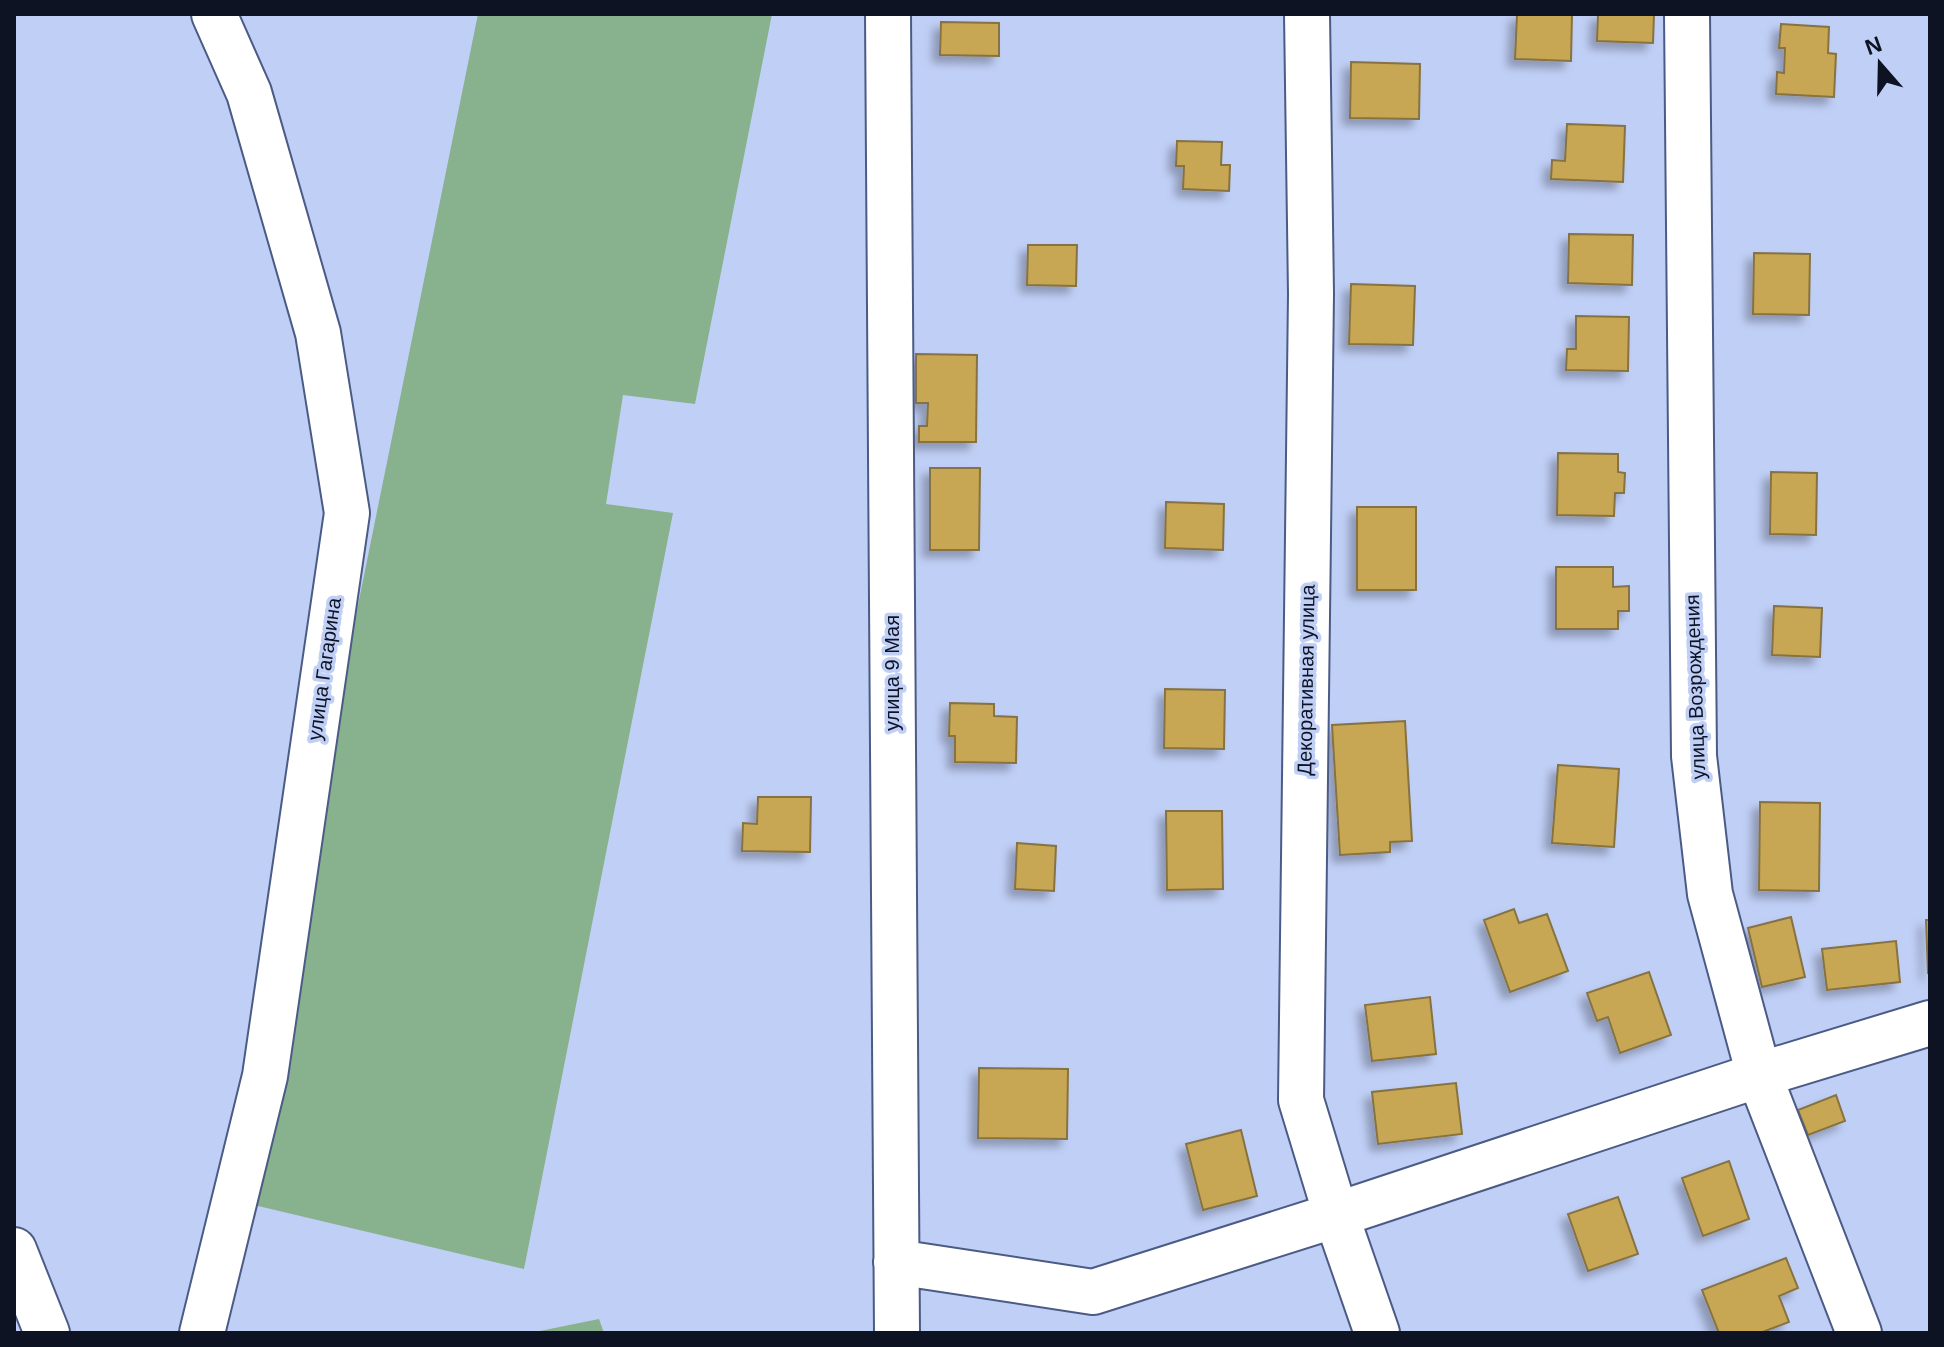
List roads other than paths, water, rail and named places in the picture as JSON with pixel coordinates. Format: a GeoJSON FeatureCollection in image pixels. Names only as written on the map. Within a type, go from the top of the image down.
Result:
{"type":"FeatureCollection","features":[{"type":"Feature","properties":{"kind":"street","name":"улица Гагарина"},"geometry":{"type":"LineString","coordinates":[[202,1333],[265,1076],[347,513],[318,333],[249,93],[214,14]]}},
{"type":"Feature","properties":{"kind":"street","name":"улица 9 Мая"},"geometry":{"type":"LineString","coordinates":[[888,14],[897,1333]]}},
{"type":"Feature","properties":{"kind":"street","name":"Декоративная улица"},"geometry":{"type":"LineString","coordinates":[[1307,14],[1311,294],[1301,1100],[1377,1333]]}},
{"type":"Feature","properties":{"kind":"street","name":"улица Возрождения"},"geometry":{"type":"LineString","coordinates":[[1687,14],[1694,756],[1710,894],[1759,1075],[1859,1333]]}},
{"type":"Feature","properties":{"kind":"street"},"geometry":{"type":"LineString","coordinates":[[896,1262],[1093,1292],[1759,1075],[1930,1023]]}},
{"type":"Feature","properties":{"kind":"street"},"geometry":{"type":"LineString","coordinates":[[14,1250],[47,1333]]}}]}
